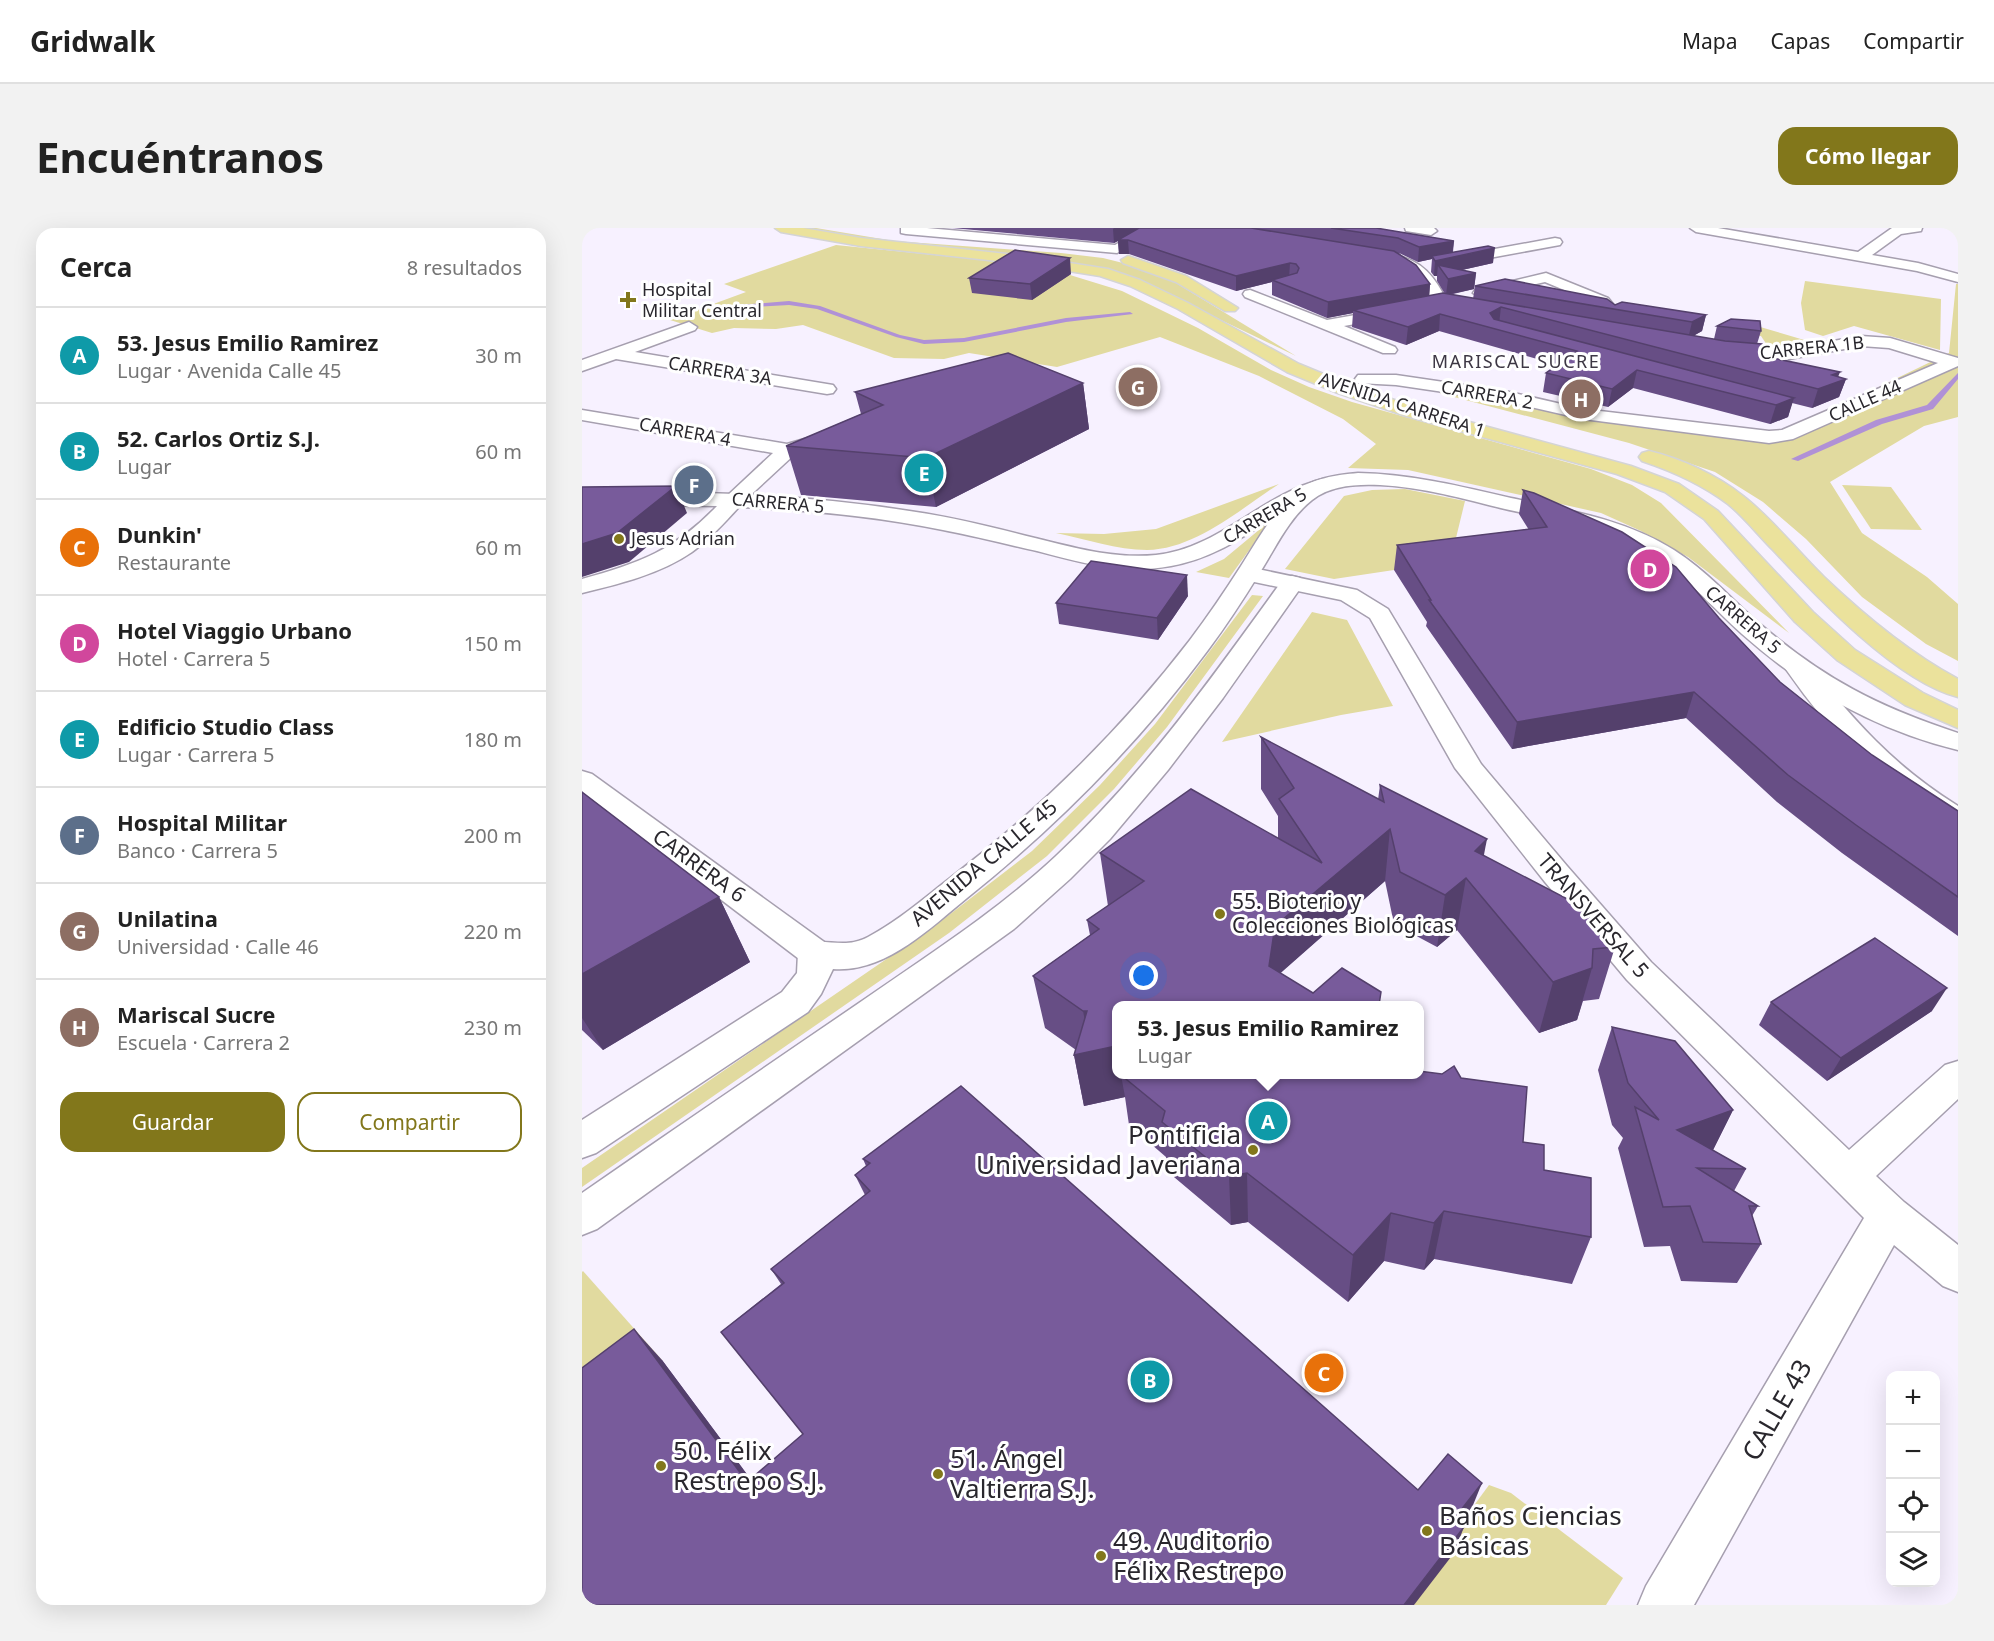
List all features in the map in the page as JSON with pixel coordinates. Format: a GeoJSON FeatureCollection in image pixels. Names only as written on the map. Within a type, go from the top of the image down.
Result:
{"type":"FeatureCollection","features":[{"type":"Feature","properties":{"kind":"main road","name":"AVENIDA CARRERA 1"},"geometry":{"type":"LineString","coordinates":[[781,228],[861,242],[1025,260],[1103,272],[1135,283],[1183,306],[1293,368],[1344,389],[1412,412],[1624,470],[1657,482],[1691,500],[1711,516],[1804,617],[1846,655],[1914,699],[1958,720]]}},
{"type":"Feature","properties":{"kind":"main road"},"geometry":{"type":"LineString","coordinates":[[837,228],[886,236],[1063,249],[1114,257],[1148,266],[1182,279],[1240,313]]}},
{"type":"Feature","properties":{"kind":"main road","name":"AVENIDA CARRERA 1"},"geometry":{"type":"LineString","coordinates":[[1328,363],[1390,388],[1634,452],[1693,473],[1716,485],[1737,501],[1863,626],[1901,657],[1958,689]]}},
{"type":"Feature","properties":{"kind":"street"},"geometry":{"type":"LineString","coordinates":[[996,237],[1018,228]]}},
{"type":"Feature","properties":{"kind":"street"},"geometry":{"type":"LineString","coordinates":[[886,236],[910,229],[1117,249],[1154,228]]}},
{"type":"Feature","properties":{"kind":"street"},"geometry":{"type":"LineString","coordinates":[[1411,228],[1431,231]]}},
{"type":"Feature","properties":{"kind":"street"},"geometry":{"type":"LineString","coordinates":[[1696,228],[1862,256],[1958,278]]}},
{"type":"Feature","properties":{"kind":"street"},"geometry":{"type":"LineString","coordinates":[[1862,256],[1897,231],[1916,228]]}},
{"type":"Feature","properties":{"kind":"street"},"geometry":{"type":"LineString","coordinates":[[1368,254],[1429,265],[1555,242]]}},
{"type":"Feature","properties":{"kind":"street"},"geometry":{"type":"LineString","coordinates":[[1429,265],[1433,307]]}},
{"type":"Feature","properties":{"kind":"street"},"geometry":{"type":"LineString","coordinates":[[1433,307],[1546,277],[1603,301],[1613,314]]}},
{"type":"Feature","properties":{"kind":"street"},"geometry":{"type":"LineString","coordinates":[[1220,302],[1280,287]]}},
{"type":"Feature","properties":{"kind":"street"},"geometry":{"type":"LineString","coordinates":[[1250,294],[1389,350]]}},
{"type":"Feature","properties":{"kind":"street"},"geometry":{"type":"LineString","coordinates":[[1433,307],[1487,311]]}},
{"type":"Feature","properties":{"kind":"street"},"geometry":{"type":"LineString","coordinates":[[1433,307],[1475,325]]}},
{"type":"Feature","properties":{"kind":"street"},"geometry":{"type":"LineString","coordinates":[[1323,325],[1408,311]]}},
{"type":"Feature","properties":{"kind":"street"},"geometry":{"type":"LineString","coordinates":[[582,366],[689,327]]}},
{"type":"Feature","properties":{"kind":"street","name":"CARRERA 1B"},"geometry":{"type":"LineString","coordinates":[[1699,349],[1754,355],[1789,354],[1861,340],[1890,344],[1934,356]]}},
{"type":"Feature","properties":{"kind":"street","name":"CARRERA 3A"},"geometry":{"type":"LineString","coordinates":[[614,354],[826,388]]}},
{"type":"Feature","properties":{"kind":"street","name":"CALLE 44"},"geometry":{"type":"LineString","coordinates":[[1753,437],[1786,435],[1954,362],[1934,356]]}},
{"type":"Feature","properties":{"kind":"street","name":"CARRERA 2"},"geometry":{"type":"LineString","coordinates":[[1364,379],[1396,380],[1504,396],[1583,414],[1753,437]]}},
{"type":"Feature","properties":{"kind":"street"},"geometry":{"type":"LineString","coordinates":[[1801,413],[1824,419]]}},
{"type":"Feature","properties":{"kind":"street","name":"CARRERA 4"},"geometry":{"type":"LineString","coordinates":[[582,415],[788,450]]}},
{"type":"Feature","properties":{"kind":"street"},"geometry":{"type":"LineString","coordinates":[[582,586],[641,568],[677,551],[695,540],[788,450],[844,434]]}},
{"type":"Feature","properties":{"kind":"street","name":"CARRERA 5"},"geometry":{"type":"LineString","coordinates":[[582,498],[735,499],[825,507],[917,519],[1107,562],[1126,564],[1157,563],[1183,558],[1205,550],[1304,491],[1323,485],[1368,479],[1404,481],[1569,516],[1629,535],[1656,548],[1679,563],[1798,668],[1853,701],[1958,742]]}},
{"type":"Feature","properties":{"kind":"street","name":"AVENIDA CALLE 45"},"geometry":{"type":"LineString","coordinates":[[815,952],[844,958],[871,950],[919,919],[1006,850],[1089,773],[1162,690],[1213,624],[1281,523],[1300,499],[1323,485]]}},
{"type":"Feature","properties":{"kind":"street","name":"TRANSVERSAL 5"},"geometry":{"type":"LineString","coordinates":[[1248,574],[1348,595],[1379,614],[1470,768],[1556,874],[1639,970],[1850,1174],[1889,1215],[1958,1272]]}},
{"type":"Feature","properties":{"kind":"street"},"geometry":{"type":"LineString","coordinates":[[582,1216],[1002,921],[1053,877],[1101,828],[1160,761],[1238,660],[1292,583]]}},
{"type":"Feature","properties":{"kind":"street"},"geometry":{"type":"LineString","coordinates":[[1798,668],[1854,737],[1890,771],[1935,806],[1958,820]]}},
{"type":"Feature","properties":{"kind":"street","name":"CARRERA 6"},"geometry":{"type":"LineString","coordinates":[[582,780],[815,952]]}},
{"type":"Feature","properties":{"kind":"street"},"geometry":{"type":"LineString","coordinates":[[582,1141],[795,1002],[815,975],[818,963],[815,952]]}},
{"type":"Feature","properties":{"kind":"street"},"geometry":{"type":"LineString","coordinates":[[1850,1174],[1958,1076]]}},
{"type":"Feature","properties":{"kind":"street","name":"CALLE 43"},"geometry":{"type":"LineString","coordinates":[[1665,1605],[1889,1215]]}},
{"type":"Feature","properties":{"kind":"shaded area"},"geometry":{"type":"Polygon","coordinates":[[[793,228],[816,228],[894,241],[1061,253],[1103,258],[1135,266],[1176,283],[1296,356],[1133,278],[793,228]]]}},
{"type":"Feature","properties":{"kind":"shaded area"},"geometry":{"type":"Polygon","coordinates":[[[836,245],[984,260],[1057,271],[1122,291],[1198,328],[1271,370],[1309,387],[1352,402],[1591,469],[1632,485],[1661,503],[1789,633],[1688,557],[1641,531],[1601,513],[1408,470],[1348,468],[1376,444],[1343,419],[1259,376],[1160,337],[1057,367],[969,353],[944,359],[894,358],[803,325],[776,329],[734,328],[712,333],[670,320],[746,292],[724,284],[836,245]]]}},
{"type":"Feature","properties":{"kind":"shaded area"},"geometry":{"type":"Polygon","coordinates":[[[1805,281],[1941,299],[1940,350],[1854,326],[1823,336],[1805,330],[1801,303],[1805,281]]]}},
{"type":"Feature","properties":{"kind":"shaded area"},"geometry":{"type":"Polygon","coordinates":[[[1956,284],[1958,284],[1958,417],[1924,426],[1830,482],[1862,533],[1927,577],[1958,604],[1958,661],[1926,644],[1862,597],[1806,539],[1763,502],[1715,472],[1629,443],[1439,393],[1480,396],[1643,428],[1767,441],[1949,353],[1956,284]]]}},
{"type":"Feature","properties":{"kind":"shaded area"},"geometry":{"type":"Polygon","coordinates":[[[1750,324],[1811,342],[1782,351],[1769,348],[1761,336],[1731,333],[1750,324]]]}},
{"type":"Feature","properties":{"kind":"shaded area"},"geometry":{"type":"Polygon","coordinates":[[[1279,484],[1217,526],[1183,543],[1165,548],[1147,550],[1124,548],[1056,533],[1104,534],[1156,529],[1279,484]]]}},
{"type":"Feature","properties":{"kind":"shaded area"},"geometry":{"type":"Polygon","coordinates":[[[1842,485],[1891,487],[1922,530],[1871,529],[1842,485]]]}},
{"type":"Feature","properties":{"kind":"shaded area"},"geometry":{"type":"Polygon","coordinates":[[[1405,489],[1465,501],[1455,542],[1405,560],[1394,570],[1334,579],[1285,569],[1344,496],[1372,490],[1405,489]]]}},
{"type":"Feature","properties":{"kind":"shaded area"},"geometry":{"type":"Polygon","coordinates":[[[1271,520],[1229,578],[1196,572],[1224,559],[1271,520]]]}},
{"type":"Feature","properties":{"kind":"shaded area"},"geometry":{"type":"Polygon","coordinates":[[[1252,595],[1263,596],[1167,727],[1114,789],[1047,856],[949,933],[582,1187],[582,1168],[936,925],[1032,851],[1100,785],[1155,724],[1252,595]]]}},
{"type":"Feature","properties":{"kind":"shaded area"},"geometry":{"type":"Polygon","coordinates":[[[1312,612],[1347,620],[1393,706],[1341,715],[1222,742],[1312,612]]]}},
{"type":"Feature","properties":{"kind":"shaded area"},"geometry":{"type":"Polygon","coordinates":[[[582,1272],[662,1360],[582,1422],[582,1272]]]}},
{"type":"Feature","properties":{"kind":"shaded area"},"geometry":{"type":"Polygon","coordinates":[[[1489,1485],[1511,1493],[1623,1578],[1606,1605],[1414,1605],[1445,1545],[1489,1485]]]}},
{"type":"Feature","properties":{"kind":"building"},"geometry":{"type":"Polygon","coordinates":[[[1139,228],[1251,228],[1394,251],[1416,265],[1430,284],[1328,302],[1272,280],[1297,273],[1299,268],[1296,264],[1290,263],[1236,276],[1128,240],[1118,240],[1139,228]]]}},
{"type":"Feature","properties":{"kind":"building"},"geometry":{"type":"Polygon","coordinates":[[[1331,228],[1376,228],[1454,241],[1419,247],[1398,238],[1331,228]]]}},
{"type":"Feature","properties":{"kind":"building"},"geometry":{"type":"Polygon","coordinates":[[[1488,246],[1495,248],[1435,261],[1432,256],[1488,246]]]}},
{"type":"Feature","properties":{"kind":"building"},"geometry":{"type":"Polygon","coordinates":[[[1015,250],[1070,258],[1030,284],[969,278],[1015,250]]]}},
{"type":"Feature","properties":{"kind":"building"},"geometry":{"type":"Polygon","coordinates":[[[1438,265],[1476,273],[1448,279],[1438,265]]]}},
{"type":"Feature","properties":{"kind":"building"},"geometry":{"type":"Polygon","coordinates":[[[1505,279],[1607,299],[1615,305],[1622,302],[1706,315],[1692,322],[1475,286],[1505,279]]]}},
{"type":"Feature","properties":{"kind":"building"},"geometry":{"type":"Polygon","coordinates":[[[1443,293],[1725,341],[1762,344],[1763,356],[1840,372],[1832,375],[1846,379],[1818,389],[1501,307],[1490,313],[1494,319],[1794,398],[1776,405],[1637,370],[1612,389],[1546,373],[1577,351],[1440,314],[1408,327],[1353,310],[1443,293]]]}},
{"type":"Feature","properties":{"kind":"building"},"geometry":{"type":"Polygon","coordinates":[[[1731,319],[1760,321],[1761,331],[1717,326],[1731,319]]]}},
{"type":"Feature","properties":{"kind":"building"},"geometry":{"type":"Polygon","coordinates":[[[1008,353],[1083,383],[926,458],[786,446],[883,405],[855,392],[1008,353]]]}},
{"type":"Feature","properties":{"kind":"building"},"geometry":{"type":"Polygon","coordinates":[[[676,486],[617,533],[582,544],[582,487],[676,486]]]}},
{"type":"Feature","properties":{"kind":"building"},"geometry":{"type":"Polygon","coordinates":[[[1523,490],[1622,532],[1676,567],[1719,618],[1780,682],[1872,755],[1958,811],[1958,897],[1788,775],[1694,692],[1517,722],[1429,600],[1431,600],[1397,545],[1547,527],[1523,490]]]}},
{"type":"Feature","properties":{"kind":"building"},"geometry":{"type":"Polygon","coordinates":[[[1091,561],[1187,575],[1157,618],[1056,603],[1091,561]]]}},
{"type":"Feature","properties":{"kind":"building"},"geometry":{"type":"Polygon","coordinates":[[[1261,737],[1384,802],[1380,785],[1487,839],[1475,851],[1579,905],[1615,947],[1593,949],[1592,968],[1553,982],[1466,878],[1445,895],[1400,872],[1390,829],[1275,926],[1269,966],[1313,993],[1342,968],[1381,992],[1380,1001],[1112,1001],[1112,1047],[1074,1055],[1087,1011],[1083,1011],[1033,976],[1099,929],[1087,920],[1144,881],[1100,853],[1191,789],[1322,863],[1279,799],[1294,788],[1261,737]]]}},
{"type":"Feature","properties":{"kind":"building"},"geometry":{"type":"Polygon","coordinates":[[[582,792],[719,897],[582,974],[582,792]]]}},
{"type":"Feature","properties":{"kind":"building"},"geometry":{"type":"Polygon","coordinates":[[[1875,938],[1947,988],[1841,1058],[1771,1002],[1875,938]]]}},
{"type":"Feature","properties":{"kind":"building"},"geometry":{"type":"Polygon","coordinates":[[[1612,1027],[1675,1041],[1733,1110],[1677,1130],[1746,1169],[1697,1168],[1758,1206],[1749,1206],[1761,1244],[1703,1242],[1690,1206],[1663,1207],[1635,1107],[1659,1120],[1628,1083],[1612,1027]]]}},
{"type":"Feature","properties":{"kind":"building"},"geometry":{"type":"Polygon","coordinates":[[[1454,1066],[1461,1078],[1527,1087],[1523,1142],[1544,1145],[1544,1170],[1591,1178],[1591,1237],[1444,1211],[1434,1223],[1391,1213],[1353,1255],[1247,1173],[1229,1176],[1162,1122],[1165,1111],[1126,1079],[1424,1079],[1424,1072],[1442,1074],[1454,1066]]]}},
{"type":"Feature","properties":{"kind":"building"},"geometry":{"type":"Polygon","coordinates":[[[961,1086],[1418,1490],[1448,1454],[1482,1483],[1454,1519],[1464,1527],[1404,1605],[582,1605],[582,1368],[634,1329],[747,1482],[803,1434],[721,1332],[784,1283],[771,1269],[870,1191],[855,1175],[870,1163],[863,1159],[961,1086]]]}},
{"type":"Feature","properties":{"kind":"waterway"},"geometry":{"type":"LineString","coordinates":[[716,307],[789,303],[818,307],[898,336],[924,342],[964,340],[1066,320],[1130,314]]}},
{"type":"Feature","properties":{"kind":"waterway"},"geometry":{"type":"LineString","coordinates":[[1795,459],[1879,422],[1930,407],[1958,375]]}},
{"type":"Feature","properties":{"kind":"place","name":"Hospital Militar Central"},"geometry":{"type":"Point","coordinates":[628,300]}},
{"type":"Feature","properties":{"kind":"place","name":"Unilatina"},"geometry":{"type":"Point","coordinates":[1138,387]}},
{"type":"Feature","properties":{"kind":"place","name":"Mariscal Sucre"},"geometry":{"type":"Point","coordinates":[1581,399]}},
{"type":"Feature","properties":{"kind":"place","name":"Edificio Studio Class"},"geometry":{"type":"Point","coordinates":[924,473]}},
{"type":"Feature","properties":{"kind":"place","name":"Hospital Militar"},"geometry":{"type":"Point","coordinates":[694,485]}},
{"type":"Feature","properties":{"kind":"place","name":"Jesus Adrian"},"geometry":{"type":"Point","coordinates":[619,539]}},
{"type":"Feature","properties":{"kind":"place","name":"Hotel Viaggio Urbano"},"geometry":{"type":"Point","coordinates":[1650,569]}},
{"type":"Feature","properties":{"kind":"place","name":"55. Bioterio y Colecciones Biológicas"},"geometry":{"type":"Point","coordinates":[1220,914]}},
{"type":"Feature","properties":{"kind":"place","name":"53. Jesus Emilio Ramirez"},"geometry":{"type":"Point","coordinates":[1268,1121]}},
{"type":"Feature","properties":{"kind":"place","name":"Pontificia Universidad Javeriana"},"geometry":{"type":"Point","coordinates":[1253,1150]}},
{"type":"Feature","properties":{"kind":"place","name":"Dunkin'"},"geometry":{"type":"Point","coordinates":[1324,1373]}},
{"type":"Feature","properties":{"kind":"place","name":"52. Carlos Ortiz S.J."},"geometry":{"type":"Point","coordinates":[1150,1380]}},
{"type":"Feature","properties":{"kind":"place","name":"50. Félix Restrepo S.J."},"geometry":{"type":"Point","coordinates":[661,1466]}},
{"type":"Feature","properties":{"kind":"place","name":"51. Ángel Valtierra S.J."},"geometry":{"type":"Point","coordinates":[938,1474]}},
{"type":"Feature","properties":{"kind":"place","name":"Baños Ciencias Básicas"},"geometry":{"type":"Point","coordinates":[1427,1531]}},
{"type":"Feature","properties":{"kind":"place","name":"49. Auditorio Félix Restrepo"},"geometry":{"type":"Point","coordinates":[1101,1556]}},
{"type":"Feature","properties":{"kind":"district","name":"MARISCAL SUCRE"},"geometry":{"type":"Point","coordinates":[1516,362]}}]}
